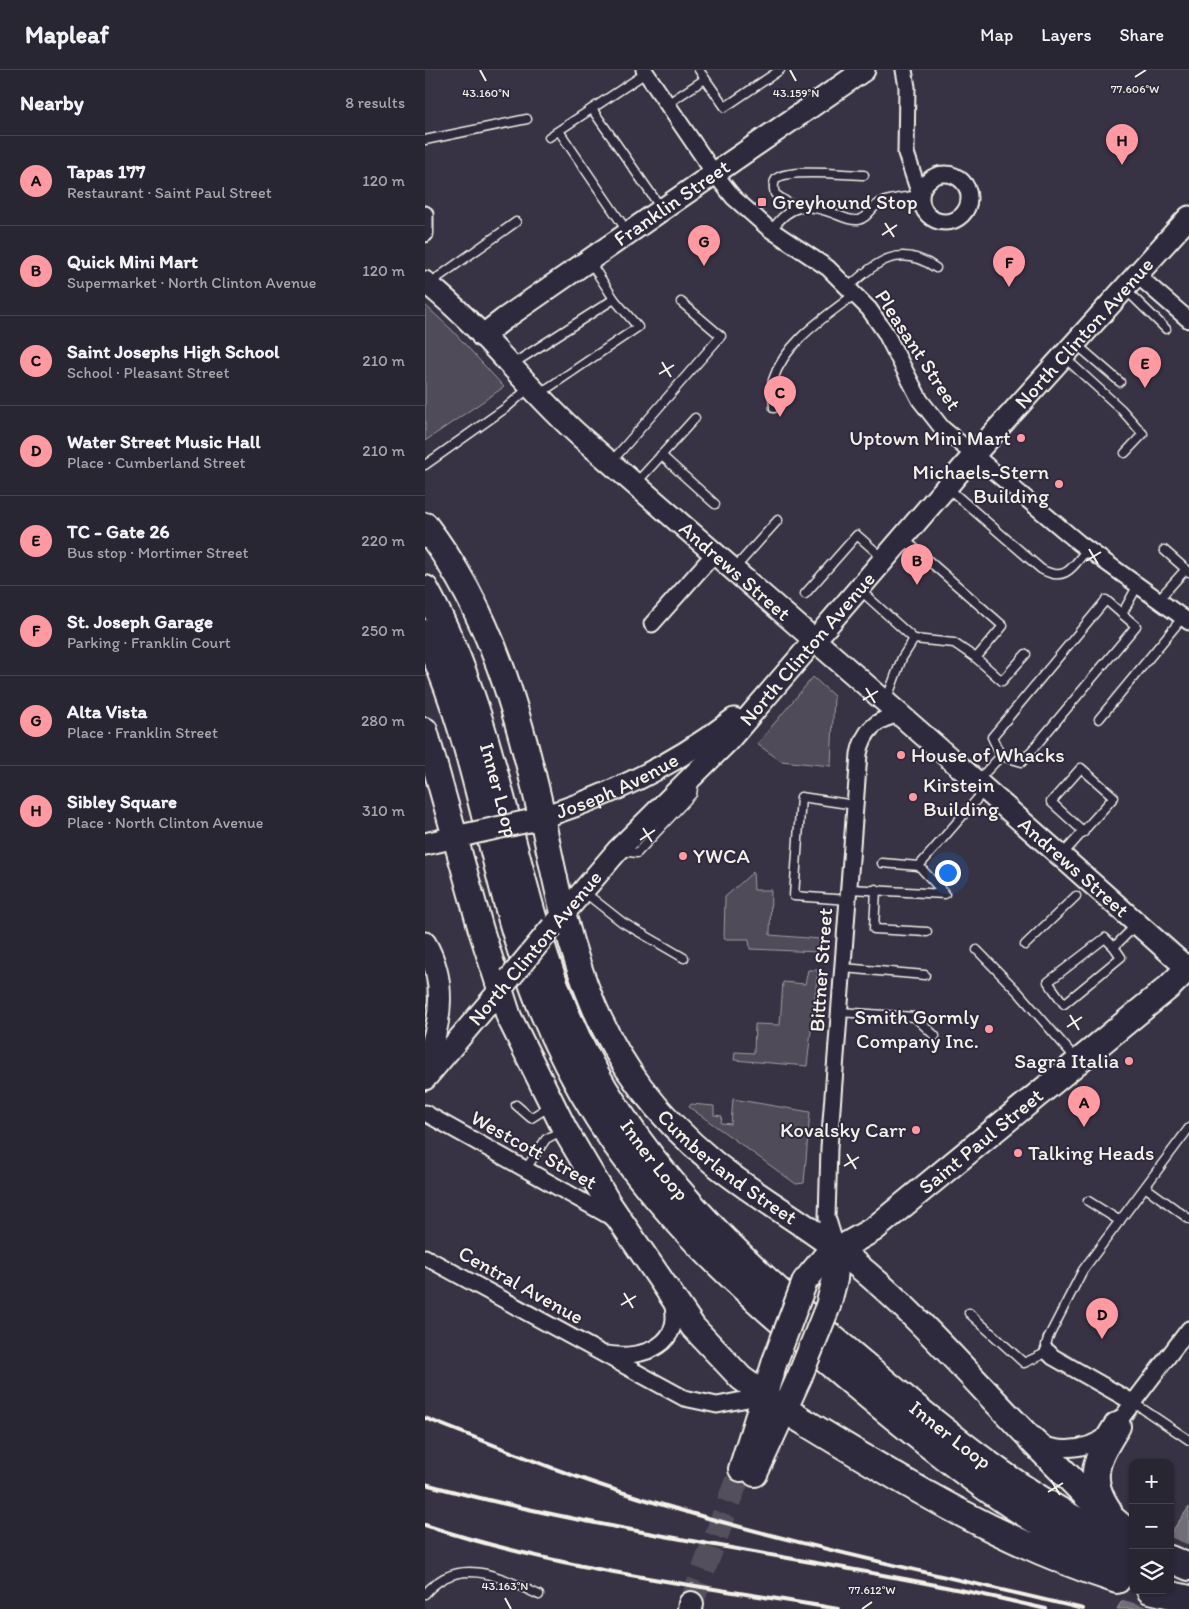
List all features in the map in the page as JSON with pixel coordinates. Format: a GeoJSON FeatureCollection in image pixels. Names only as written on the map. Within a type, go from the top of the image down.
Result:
{"type":"FeatureCollection","features":[{"type":"Feature","properties":{"kind":"highway"},"geometry":{"type":"LineString","coordinates":[[425,526],[466,591],[495,652],[513,703],[536,819]]}},
{"type":"Feature","properties":{"kind":"highway","name":"Inner Loop"},"geometry":{"type":"LineString","coordinates":[[425,589],[448,634],[470,688],[495,772],[530,910],[560,997],[596,1075],[643,1148],[697,1213],[791,1304],[982,1460],[1029,1493],[1079,1523],[1129,1560]]}},
{"type":"Feature","properties":{"kind":"highway","name":"Inner Loop"},"geometry":{"type":"LineString","coordinates":[[425,634],[442,672],[460,725],[503,894],[530,980],[567,1064],[595,1114],[628,1163],[671,1216],[747,1291],[925,1442],[995,1495],[1045,1527],[1129,1560]]}},
{"type":"Feature","properties":{"kind":"highway"},"geometry":{"type":"LineString","coordinates":[[785,1410],[917,1490],[997,1533],[1068,1563],[1129,1560]]}},
{"type":"Feature","properties":{"kind":"highway"},"geometry":{"type":"LineString","coordinates":[[1117,1426],[1102,1452],[1095,1478],[1098,1495],[1129,1560]]}},
{"type":"Feature","properties":{"kind":"highway"},"geometry":{"type":"LineString","coordinates":[[1032,1440],[1129,1560]]}},
{"type":"Feature","properties":{"kind":"highway"},"geometry":{"type":"LineString","coordinates":[[1174,1561],[1189,1568]]}},
{"type":"Feature","properties":{"kind":"highway"},"geometry":{"type":"LineString","coordinates":[[1174,1564],[1189,1568]]}},
{"type":"Feature","properties":{"kind":"highway"},"geometry":{"type":"LineString","coordinates":[[1174,1585],[1189,1590]]}},
{"type":"Feature","properties":{"kind":"highway"},"geometry":{"type":"LineString","coordinates":[[1167,1594],[1189,1599]]}},
{"type":"Feature","properties":{"kind":"main road","name":"Franklin Street"},"geometry":{"type":"LineString","coordinates":[[482,336],[504,318],[864,70]]}},
{"type":"Feature","properties":{"kind":"main road","name":"North Clinton Avenue"},"geometry":{"type":"LineString","coordinates":[[425,1079],[617,851],[694,776],[784,677],[973,456],[1189,218]]}},
{"type":"Feature","properties":{"kind":"main road","name":"Andrews Street"},"geometry":{"type":"LineString","coordinates":[[427,283],[482,336],[533,391],[611,463],[1062,855],[1189,969]]}},
{"type":"Feature","properties":{"kind":"main road","name":"Joseph Avenue"},"geometry":{"type":"LineString","coordinates":[[425,844],[536,819],[602,795],[678,759],[703,743],[784,677]]}},
{"type":"Feature","properties":{"kind":"main road"},"geometry":{"type":"LineString","coordinates":[[425,730],[462,836],[481,930],[505,983],[509,1017],[565,1130],[622,1224],[667,1290],[716,1353],[763,1396],[785,1410]]}},
{"type":"Feature","properties":{"kind":"main road","name":"Cumberland Street"},"geometry":{"type":"LineString","coordinates":[[536,819],[557,921],[594,1009],[621,1058],[654,1104],[673,1126],[715,1163],[837,1249],[897,1301],[1032,1440]]}},
{"type":"Feature","properties":{"kind":"main road"},"geometry":{"type":"LineString","coordinates":[[425,943],[435,967],[440,996],[437,1027],[425,1064]]}},
{"type":"Feature","properties":{"kind":"main road","name":"Saint Paul Street"},"geometry":{"type":"LineString","coordinates":[[837,1249],[835,1278],[828,1306],[785,1410],[748,1471],[763,1396],[805,1282],[817,1265],[837,1249],[874,1229],[1189,969]]}},
{"type":"Feature","properties":{"kind":"street"},"geometry":{"type":"LineString","coordinates":[[904,70],[907,87],[906,152],[920,194]]}},
{"type":"Feature","properties":{"kind":"street","name":"Pleasant Street"},"geometry":{"type":"LineString","coordinates":[[645,72],[714,174],[735,198],[772,230],[820,262],[852,290],[885,332],[914,390],[927,410],[947,433],[1087,549],[1186,620]]}},
{"type":"Feature","properties":{"kind":"street"},"geometry":{"type":"LineString","coordinates":[[425,214],[425,234]]}},
{"type":"Feature","properties":{"kind":"street"},"geometry":{"type":"LineString","coordinates":[[1131,282],[1189,320]]}},
{"type":"Feature","properties":{"kind":"street"},"geometry":{"type":"LineString","coordinates":[[652,624],[715,554]]}},
{"type":"Feature","properties":{"kind":"street","name":"Bittner Street"},"geometry":{"type":"LineString","coordinates":[[837,1249],[829,1228],[827,1209],[829,1148],[855,804],[862,739],[873,725],[886,718],[892,709]]}},
{"type":"Feature","properties":{"kind":"street","name":"Westcott Street"},"geometry":{"type":"LineString","coordinates":[[425,1113],[622,1224]]}},
{"type":"Feature","properties":{"kind":"street","name":"Central Avenue"},"geometry":{"type":"LineString","coordinates":[[425,1257],[692,1401],[717,1405],[763,1396]]}},
{"type":"Feature","properties":{"kind":"street","name":"Central Avenue"},"geometry":{"type":"LineString","coordinates":[[596,1350],[617,1355],[637,1354],[649,1352],[663,1342],[670,1332],[674,1320],[673,1306],[667,1290]]}},
{"type":"Feature","properties":{"kind":"street"},"geometry":{"type":"LineString","coordinates":[[1032,1440],[1051,1447],[1078,1448],[1095,1443],[1117,1426],[1189,1329]]}},
{"type":"Feature","properties":{"kind":"street"},"geometry":{"type":"LineString","coordinates":[[1048,1352],[1053,1357],[1134,1404]]}},
{"type":"Feature","properties":{"kind":"lane"},"geometry":{"type":"LineString","coordinates":[[699,70],[725,108],[779,70]]}},
{"type":"Feature","properties":{"kind":"lane"},"geometry":{"type":"LineString","coordinates":[[549,137],[645,72]]}},
{"type":"Feature","properties":{"kind":"lane"},"geometry":{"type":"LineString","coordinates":[[667,104],[705,79]]}},
{"type":"Feature","properties":{"kind":"lane"},"geometry":{"type":"LineString","coordinates":[[592,109],[662,209]]}},
{"type":"Feature","properties":{"kind":"lane"},"geometry":{"type":"LineString","coordinates":[[425,140],[527,119]]}},
{"type":"Feature","properties":{"kind":"lane"},"geometry":{"type":"LineString","coordinates":[[559,131],[628,233]]}},
{"type":"Feature","properties":{"kind":"lane"},"geometry":{"type":"LineString","coordinates":[[796,208],[775,194],[773,185],[775,180],[781,176],[795,173],[864,175]]}},
{"type":"Feature","properties":{"kind":"lane"},"geometry":{"type":"LineString","coordinates":[[772,230],[785,213],[796,208],[809,206],[849,219],[858,220],[865,217],[881,202],[920,194]]}},
{"type":"Feature","properties":{"kind":"lane"},"geometry":{"type":"LineString","coordinates":[[427,283],[516,222]]}},
{"type":"Feature","properties":{"kind":"lane"},"geometry":{"type":"LineString","coordinates":[[775,408],[773,382],[787,354],[809,330],[852,290],[870,267],[891,257],[921,259],[935,268]]}},
{"type":"Feature","properties":{"kind":"lane"},"geometry":{"type":"LineString","coordinates":[[425,465],[507,407],[638,327],[614,299],[589,260]]}},
{"type":"Feature","properties":{"kind":"lane"},"geometry":{"type":"LineString","coordinates":[[1131,282],[1165,329]]}},
{"type":"Feature","properties":{"kind":"lane"},"geometry":{"type":"LineString","coordinates":[[509,366],[614,299]]}},
{"type":"Feature","properties":{"kind":"lane"},"geometry":{"type":"LineString","coordinates":[[611,463],[721,336],[681,302]]}},
{"type":"Feature","properties":{"kind":"lane"},"geometry":{"type":"LineString","coordinates":[[1069,350],[1120,382]]}},
{"type":"Feature","properties":{"kind":"lane"},"geometry":{"type":"LineString","coordinates":[[1069,350],[1143,434],[1125,453]]}},
{"type":"Feature","properties":{"kind":"lane"},"geometry":{"type":"LineString","coordinates":[[635,484],[695,418]]}},
{"type":"Feature","properties":{"kind":"lane"},"geometry":{"type":"LineString","coordinates":[[661,455],[715,504]]}},
{"type":"Feature","properties":{"kind":"lane"},"geometry":{"type":"LineString","coordinates":[[947,487],[1041,569],[1052,576],[1070,569],[1087,549]]}},
{"type":"Feature","properties":{"kind":"lane"},"geometry":{"type":"LineString","coordinates":[[734,570],[778,520]]}},
{"type":"Feature","properties":{"kind":"lane"},"geometry":{"type":"LineString","coordinates":[[805,594],[857,535],[885,559]]}},
{"type":"Feature","properties":{"kind":"lane"},"geometry":{"type":"LineString","coordinates":[[902,538],[1003,626],[976,658]]}},
{"type":"Feature","properties":{"kind":"lane"},"geometry":{"type":"LineString","coordinates":[[1159,599],[1187,570],[1164,550]]}},
{"type":"Feature","properties":{"kind":"lane"},"geometry":{"type":"LineString","coordinates":[[1122,614],[1138,585]]}},
{"type":"Feature","properties":{"kind":"lane"},"geometry":{"type":"LineString","coordinates":[[859,589],[914,639],[954,643],[976,658],[1002,681],[1026,654]]}},
{"type":"Feature","properties":{"kind":"lane"},"geometry":{"type":"LineString","coordinates":[[1107,600],[1136,626],[1022,762],[1001,756],[992,737],[1107,600]]}},
{"type":"Feature","properties":{"kind":"lane"},"geometry":{"type":"LineString","coordinates":[[1099,719],[1186,620]]}},
{"type":"Feature","properties":{"kind":"lane"},"geometry":{"type":"LineString","coordinates":[[892,709],[902,658],[914,639]]}},
{"type":"Feature","properties":{"kind":"lane"},"geometry":{"type":"LineString","coordinates":[[919,866],[981,786],[1001,756]]}},
{"type":"Feature","properties":{"kind":"lane"},"geometry":{"type":"LineString","coordinates":[[1062,855],[1084,832],[1113,797],[1081,768],[1051,802],[1084,832]]}},
{"type":"Feature","properties":{"kind":"lane"},"geometry":{"type":"LineString","coordinates":[[855,804],[801,797],[794,896],[848,895],[875,889],[945,894],[919,866],[881,863]]}},
{"type":"Feature","properties":{"kind":"lane"},"geometry":{"type":"LineString","coordinates":[[875,889],[874,929],[927,932]]}},
{"type":"Feature","properties":{"kind":"lane"},"geometry":{"type":"LineString","coordinates":[[582,891],[622,922],[684,958]]}},
{"type":"Feature","properties":{"kind":"lane"},"geometry":{"type":"LineString","coordinates":[[1025,945],[1076,896]]}},
{"type":"Feature","properties":{"kind":"lane"},"geometry":{"type":"LineString","coordinates":[[1114,947],[1138,923]]}},
{"type":"Feature","properties":{"kind":"lane"},"geometry":{"type":"LineString","coordinates":[[1105,938],[1114,947],[1121,957],[1064,1004],[1048,982],[1105,938]]}},
{"type":"Feature","properties":{"kind":"lane"},"geometry":{"type":"LineString","coordinates":[[977,950],[1019,993],[1078,1061]]}},
{"type":"Feature","properties":{"kind":"lane"},"geometry":{"type":"LineString","coordinates":[[843,968],[925,975]]}},
{"type":"Feature","properties":{"kind":"lane"},"geometry":{"type":"LineString","coordinates":[[839,1012],[915,1017],[935,1036]]}},
{"type":"Feature","properties":{"kind":"lane"},"geometry":{"type":"LineString","coordinates":[[516,1105],[531,1118],[552,1105]]}},
{"type":"Feature","properties":{"kind":"lane"},"geometry":{"type":"LineString","coordinates":[[969,1313],[1024,1363],[1048,1352],[1046,1345],[1048,1338],[1083,1270],[1189,1128]]}},
{"type":"Feature","properties":{"kind":"lane"},"geometry":{"type":"LineString","coordinates":[[525,1170],[546,1139],[565,1130]]}},
{"type":"Feature","properties":{"kind":"lane"},"geometry":{"type":"LineString","coordinates":[[1145,1187],[1189,1219]]}},
{"type":"Feature","properties":{"kind":"lane"},"geometry":{"type":"LineString","coordinates":[[1088,1201],[1120,1221]]}},
{"type":"Feature","properties":{"kind":"lane"},"geometry":{"type":"LineString","coordinates":[[1134,1404],[1189,1440]]}},
{"type":"Feature","properties":{"kind":"lane"},"geometry":{"type":"LineString","coordinates":[[425,1594],[442,1579],[456,1573],[472,1571],[509,1581],[539,1595]]}},
{"type":"Feature","properties":{"kind":"shaded area"},"geometry":{"type":"Polygon","coordinates":[[[425,305],[452,330],[504,387],[425,441],[425,305]]]}},
{"type":"Feature","properties":{"kind":"shaded area"},"geometry":{"type":"Polygon","coordinates":[[[813,677],[834,696],[831,766],[781,761],[757,744],[813,677]]]}},
{"type":"Feature","properties":{"kind":"shaded area"},"geometry":{"type":"Polygon","coordinates":[[[753,872],[754,890],[771,890],[770,935],[820,939],[819,952],[750,949],[749,939],[724,939],[725,897],[753,872]]]}},
{"type":"Feature","properties":{"kind":"shaded area"},"geometry":{"type":"Polygon","coordinates":[[[808,970],[818,970],[807,1066],[734,1060],[735,1052],[754,1053],[755,1024],[780,1025],[783,982],[805,984],[808,970]]]}},
{"type":"Feature","properties":{"kind":"shaded area"},"geometry":{"type":"Polygon","coordinates":[[[733,1099],[810,1112],[804,1183],[796,1184],[689,1107],[691,1104],[714,1106],[714,1115],[722,1116],[721,1123],[731,1124],[733,1099]]]}},
{"type":"Feature","properties":{"kind":"shaded area"},"geometry":{"type":"Polygon","coordinates":[[[1189,1507],[1189,1609],[1117,1609],[1130,1594],[1174,1594],[1174,1528],[1189,1507]]]}},
{"type":"Feature","properties":{"kind":"pier"},"geometry":{"type":"Polygon","coordinates":[[[1174,1539],[1189,1545],[1189,1609],[1155,1609],[1120,1599],[1129,1587],[1129,1594],[1174,1594],[1174,1539]]]}},
{"type":"Feature","properties":{"kind":"tunnel"},"geometry":{"type":"LineString","coordinates":[[691,1604],[741,1469]]}},
{"type":"Feature","properties":{"kind":"railway"},"geometry":{"type":"LineString","coordinates":[[425,1418],[583,1479],[692,1514],[859,1557],[1083,1609]]}},
{"type":"Feature","properties":{"kind":"railway"},"geometry":{"type":"LineString","coordinates":[[425,1484],[579,1520],[891,1577],[1046,1609]]}},
{"type":"Feature","properties":{"kind":"railway"},"geometry":{"type":"LineString","coordinates":[[425,1525],[476,1541],[578,1565],[838,1609]]}},
{"type":"Feature","properties":{"kind":"place","name":"Sibley Square"},"geometry":{"type":"Point","coordinates":[1122,165]}},
{"type":"Feature","properties":{"kind":"place","name":"Greyhound Stop"},"geometry":{"type":"Point","coordinates":[762,202]}},
{"type":"Feature","properties":{"kind":"place","name":"Alta Vista"},"geometry":{"type":"Point","coordinates":[704,266]}},
{"type":"Feature","properties":{"kind":"place","name":"St. Joseph Garage"},"geometry":{"type":"Point","coordinates":[1009,287]}},
{"type":"Feature","properties":{"kind":"place","name":"TC - Gate 26"},"geometry":{"type":"Point","coordinates":[1145,388]}},
{"type":"Feature","properties":{"kind":"place","name":"Saint Josephs High School"},"geometry":{"type":"Point","coordinates":[780,417]}},
{"type":"Feature","properties":{"kind":"place","name":"Uptown Mini Mart"},"geometry":{"type":"Point","coordinates":[1021,438]}},
{"type":"Feature","properties":{"kind":"place","name":"Michaels-Stern Building"},"geometry":{"type":"Point","coordinates":[1059,484]}},
{"type":"Feature","properties":{"kind":"place","name":"Quick Mini Mart"},"geometry":{"type":"Point","coordinates":[917,585]}},
{"type":"Feature","properties":{"kind":"place","name":"House of Whacks"},"geometry":{"type":"Point","coordinates":[901,755]}},
{"type":"Feature","properties":{"kind":"place","name":"Kirstein Building"},"geometry":{"type":"Point","coordinates":[913,797]}},
{"type":"Feature","properties":{"kind":"place","name":"YWCA"},"geometry":{"type":"Point","coordinates":[683,856]}},
{"type":"Feature","properties":{"kind":"place","name":"Smith Gormly Company Inc."},"geometry":{"type":"Point","coordinates":[989,1029]}},
{"type":"Feature","properties":{"kind":"place","name":"Sagra Italia"},"geometry":{"type":"Point","coordinates":[1129,1061]}},
{"type":"Feature","properties":{"kind":"place","name":"Tapas 177"},"geometry":{"type":"Point","coordinates":[1084,1127]}},
{"type":"Feature","properties":{"kind":"place","name":"Kovalsky Carr"},"geometry":{"type":"Point","coordinates":[916,1130]}},
{"type":"Feature","properties":{"kind":"place","name":"Talking Heads"},"geometry":{"type":"Point","coordinates":[1018,1153]}},
{"type":"Feature","properties":{"kind":"place","name":"Water Street Music Hall"},"geometry":{"type":"Point","coordinates":[1102,1339]}}]}
